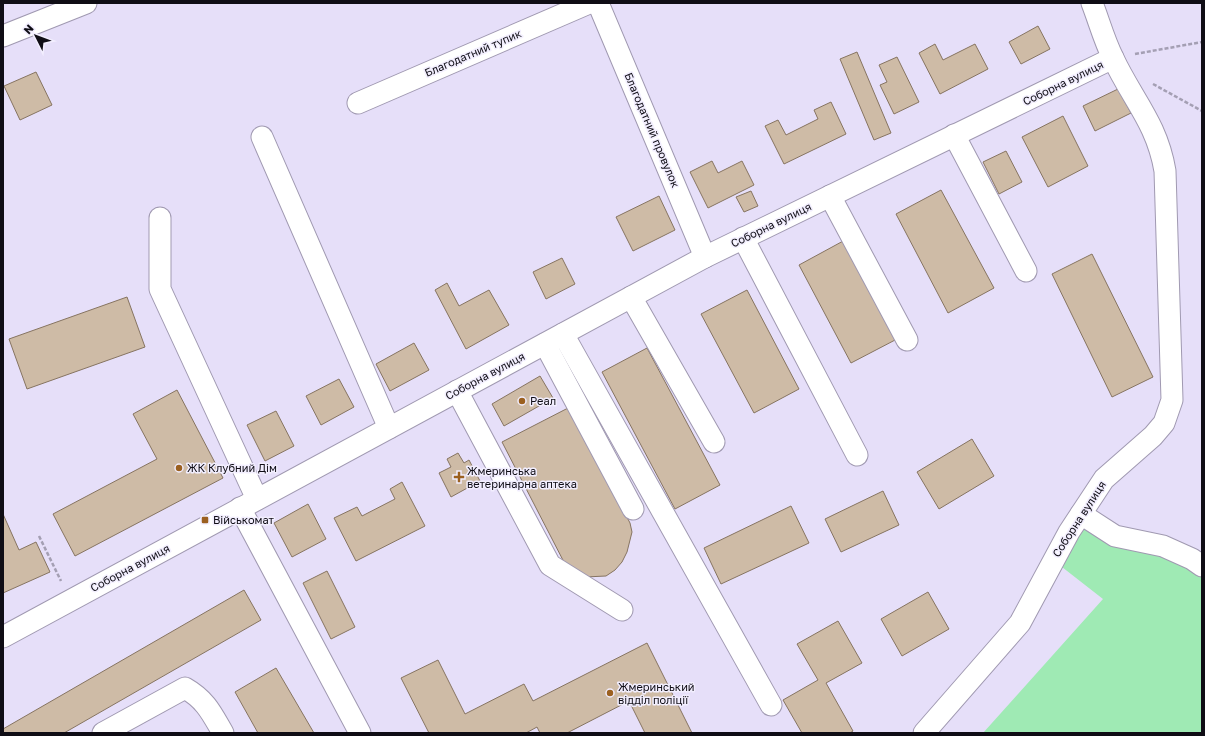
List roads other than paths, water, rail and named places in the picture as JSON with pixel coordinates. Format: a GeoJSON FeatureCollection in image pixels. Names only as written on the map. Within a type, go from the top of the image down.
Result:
{"type":"FeatureCollection","features":[{"type":"Feature","properties":{"kind":"street"},"geometry":{"type":"LineString","coordinates":[[3,36],[86,3]]}},
{"type":"Feature","properties":{"kind":"street","name":"Благодатний тупик"},"geometry":{"type":"LineString","coordinates":[[358,103],[589,3]]}},
{"type":"Feature","properties":{"kind":"street","name":"Благодатний провулок"},"geometry":{"type":"LineString","coordinates":[[598,3],[705,257]]}},
{"type":"Feature","properties":{"kind":"street"},"geometry":{"type":"LineString","coordinates":[[1092,3],[1113,58]]}},
{"type":"Feature","properties":{"kind":"street","name":"Соборна вулиця"},"geometry":{"type":"LineString","coordinates":[[3,637],[705,257],[1113,58],[1149,121],[1162,151],[1165,171],[1172,400],[1164,423],[1153,436],[1104,479],[1081,514],[1037,589],[1020,623],[924,733]]}},
{"type":"Feature","properties":{"kind":"street"},"geometry":{"type":"LineString","coordinates":[[954,136],[1026,271]]}},
{"type":"Feature","properties":{"kind":"street"},"geometry":{"type":"LineString","coordinates":[[262,137],[389,428]]}},
{"type":"Feature","properties":{"kind":"street"},"geometry":{"type":"LineString","coordinates":[[830,196],[907,340]]}},
{"type":"Feature","properties":{"kind":"street"},"geometry":{"type":"LineString","coordinates":[[160,218],[160,289],[248,504],[360,733]]}},
{"type":"Feature","properties":{"kind":"street"},"geometry":{"type":"LineString","coordinates":[[743,238],[856,455]]}},
{"type":"Feature","properties":{"kind":"street"},"geometry":{"type":"LineString","coordinates":[[631,297],[714,442]]}},
{"type":"Feature","properties":{"kind":"street"},"geometry":{"type":"LineString","coordinates":[[563,334],[771,705]]}},
{"type":"Feature","properties":{"kind":"street"},"geometry":{"type":"LineString","coordinates":[[545,344],[634,509]]}},
{"type":"Feature","properties":{"kind":"street"},"geometry":{"type":"LineString","coordinates":[[457,391],[550,565],[622,610]]}},
{"type":"Feature","properties":{"kind":"street"},"geometry":{"type":"LineString","coordinates":[[1081,514],[1115,536],[1163,546],[1192,559],[1202,566]]}},
{"type":"Feature","properties":{"kind":"street"},"geometry":{"type":"LineString","coordinates":[[103,733],[185,688],[197,695],[206,704],[223,733]]}},
{"type":"Feature","properties":{"kind":"place","name":"Реал"},"geometry":{"type":"Point","coordinates":[522,401]}},
{"type":"Feature","properties":{"kind":"place","name":"ЖК Клубний Дім"},"geometry":{"type":"Point","coordinates":[179,468]}},
{"type":"Feature","properties":{"kind":"place","name":"Жмеринська ветеринарна аптека"},"geometry":{"type":"Point","coordinates":[459,477]}},
{"type":"Feature","properties":{"kind":"place","name":"Військомат"},"geometry":{"type":"Point","coordinates":[205,520]}},
{"type":"Feature","properties":{"kind":"place","name":"Жмеринський відділ поліції"},"geometry":{"type":"Point","coordinates":[610,693]}}]}
